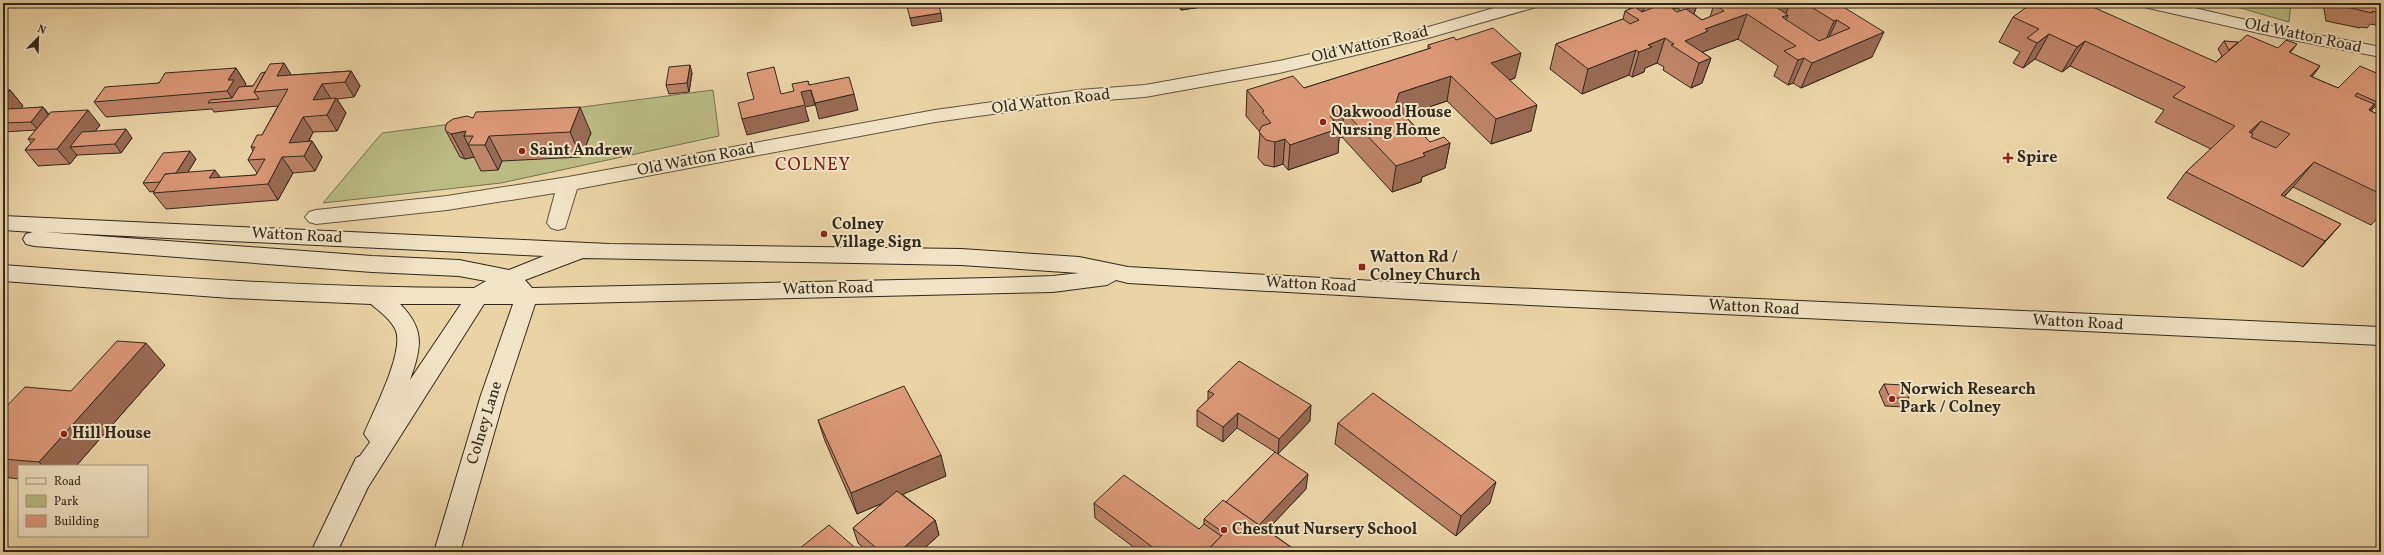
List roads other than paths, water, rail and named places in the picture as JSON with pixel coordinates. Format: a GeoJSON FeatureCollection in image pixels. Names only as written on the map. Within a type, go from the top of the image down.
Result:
{"type":"FeatureCollection","features":[{"type":"Feature","properties":{"kind":"main road","name":"Old Watton Road"},"geometry":{"type":"LineString","coordinates":[[316,216],[447,203],[568,184],[935,116],[1079,96],[1145,91],[1279,66],[1422,34],[1530,3]]}},
{"type":"Feature","properties":{"kind":"main road","name":"Old Watton Road"},"geometry":{"type":"LineString","coordinates":[[2153,3],[2272,31],[2381,52]]}},
{"type":"Feature","properties":{"kind":"main road"},"geometry":{"type":"LineString","coordinates":[[558,223],[568,184]]}},
{"type":"Feature","properties":{"kind":"main road","name":"Watton Road"},"geometry":{"type":"LineString","coordinates":[[3,223],[590,251],[961,257],[1079,265],[1128,275],[1453,293],[2381,336]]}},
{"type":"Feature","properties":{"kind":"main road","name":"Watton Road"},"geometry":{"type":"LineString","coordinates":[[3,236],[222,254],[459,268],[510,278]]}},
{"type":"Feature","properties":{"kind":"main road","name":"Watton Road"},"geometry":{"type":"LineString","coordinates":[[478,296],[510,278],[542,265],[590,251]]}},
{"type":"Feature","properties":{"kind":"main road","name":"Watton Road"},"geometry":{"type":"LineString","coordinates":[[3,273],[230,290],[376,296],[527,296],[1045,284],[1128,275]]}},
{"type":"Feature","properties":{"kind":"main road"},"geometry":{"type":"LineString","coordinates":[[510,278],[527,296]]}},
{"type":"Feature","properties":{"kind":"main road"},"geometry":{"type":"LineString","coordinates":[[324,552],[359,479],[408,356],[408,333],[400,319],[376,296]]}},
{"type":"Feature","properties":{"kind":"main road"},"geometry":{"type":"LineString","coordinates":[[359,479],[478,296]]}},
{"type":"Feature","properties":{"kind":"main road","name":"Colney Lane"},"geometry":{"type":"LineString","coordinates":[[447,552],[493,395],[527,296]]}},
{"type":"Feature","properties":{"kind":"place","name":"Oakwood House Nursing Home"},"geometry":{"type":"Point","coordinates":[1323,122]}},
{"type":"Feature","properties":{"kind":"place","name":"Saint Andrew"},"geometry":{"type":"Point","coordinates":[522,151]}},
{"type":"Feature","properties":{"kind":"place","name":"Spire"},"geometry":{"type":"Point","coordinates":[2008,158]}},
{"type":"Feature","properties":{"kind":"place","name":"Colney Village Sign"},"geometry":{"type":"Point","coordinates":[824,234]}},
{"type":"Feature","properties":{"kind":"place","name":"Watton Rd / Colney Church"},"geometry":{"type":"Point","coordinates":[1362,267]}},
{"type":"Feature","properties":{"kind":"place","name":"Norwich Research Park / Colney"},"geometry":{"type":"Point","coordinates":[1892,399]}},
{"type":"Feature","properties":{"kind":"place","name":"Hill House"},"geometry":{"type":"Point","coordinates":[64,434]}},
{"type":"Feature","properties":{"kind":"place","name":"Chestnut Nursery School"},"geometry":{"type":"Point","coordinates":[1224,530]}},
{"type":"Feature","properties":{"kind":"district","name":"COLNEY"},"geometry":{"type":"Point","coordinates":[813,165]}}]}
